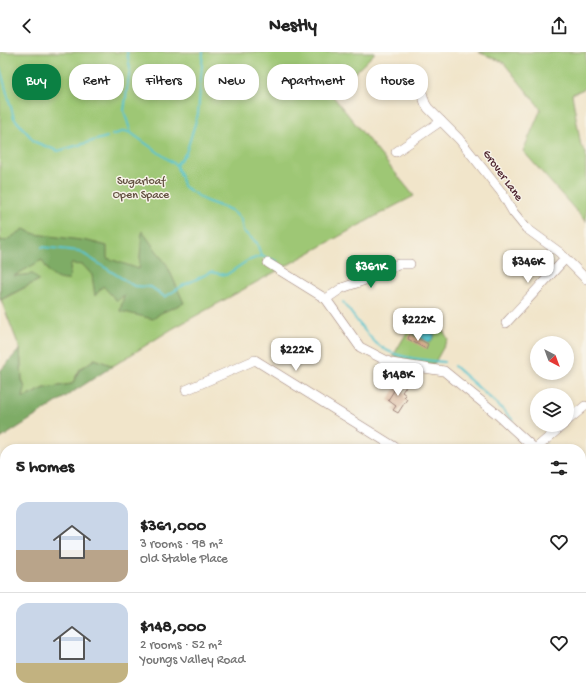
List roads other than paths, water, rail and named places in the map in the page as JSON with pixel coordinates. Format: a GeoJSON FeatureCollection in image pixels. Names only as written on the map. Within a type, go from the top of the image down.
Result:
{"type":"FeatureCollection","features":[{"type":"Feature","properties":{"kind":"street","name":"Grover Lane"},"geometry":{"type":"LineString","coordinates":[[424,100],[425,103],[483,169],[502,193],[513,212],[526,228],[559,252],[586,279]]}},
{"type":"Feature","properties":{"kind":"street"},"geometry":{"type":"LineString","coordinates":[[396,152],[441,121]]}},
{"type":"Feature","properties":{"kind":"street"},"geometry":{"type":"LineString","coordinates":[[506,323],[565,259]]}},
{"type":"Feature","properties":{"kind":"street"},"geometry":{"type":"LineString","coordinates":[[268,263],[326,299],[360,347],[390,363],[444,371],[498,415],[530,444]]}},
{"type":"Feature","properties":{"kind":"street"},"geometry":{"type":"LineString","coordinates":[[326,299],[342,288],[368,279],[398,264],[410,264]]}},
{"type":"Feature","properties":{"kind":"street"},"geometry":{"type":"LineString","coordinates":[[186,390],[255,360],[390,444]]}},
{"type":"Feature","properties":{"kind":"street"},"geometry":{"type":"LineString","coordinates":[[574,415],[584,406]]}},
{"type":"Feature","properties":{"kind":"street"},"geometry":{"type":"LineString","coordinates":[[541,444],[555,432]]}},
{"type":"Feature","properties":{"kind":"water"},"geometry":{"type":"Polygon","coordinates":[[[417,325],[435,335],[430,343],[413,333],[417,325]]]}},
{"type":"Feature","properties":{"kind":"waterway"},"geometry":{"type":"LineString","coordinates":[[127,52],[130,68],[124,111],[131,133]]}},
{"type":"Feature","properties":{"kind":"waterway"},"geometry":{"type":"LineString","coordinates":[[176,165],[186,153],[198,114],[203,52]]}},
{"type":"Feature","properties":{"kind":"waterway"},"geometry":{"type":"LineString","coordinates":[[0,68],[14,118],[35,142],[58,151],[107,137]]}},
{"type":"Feature","properties":{"kind":"waterway"},"geometry":{"type":"LineString","coordinates":[[112,135],[125,131],[131,133],[176,165]]}},
{"type":"Feature","properties":{"kind":"waterway"},"geometry":{"type":"LineString","coordinates":[[176,165],[183,186],[206,201],[231,210],[241,219],[243,231],[257,243],[261,256],[277,261]]}},
{"type":"Feature","properties":{"kind":"waterway"},"geometry":{"type":"LineString","coordinates":[[42,247],[79,251],[134,286],[151,287],[165,297],[182,286],[211,272],[226,275],[247,261],[261,256]]}},
{"type":"Feature","properties":{"kind":"waterway"},"geometry":{"type":"LineString","coordinates":[[343,302],[367,334],[383,348],[399,355],[444,362]]}},
{"type":"Feature","properties":{"kind":"waterway"},"geometry":{"type":"LineString","coordinates":[[454,366],[513,420]]}},
{"type":"Feature","properties":{"kind":"park label","name":"Sugarloaf Open Space"},"geometry":{"type":"Point","coordinates":[141,189]}}]}
